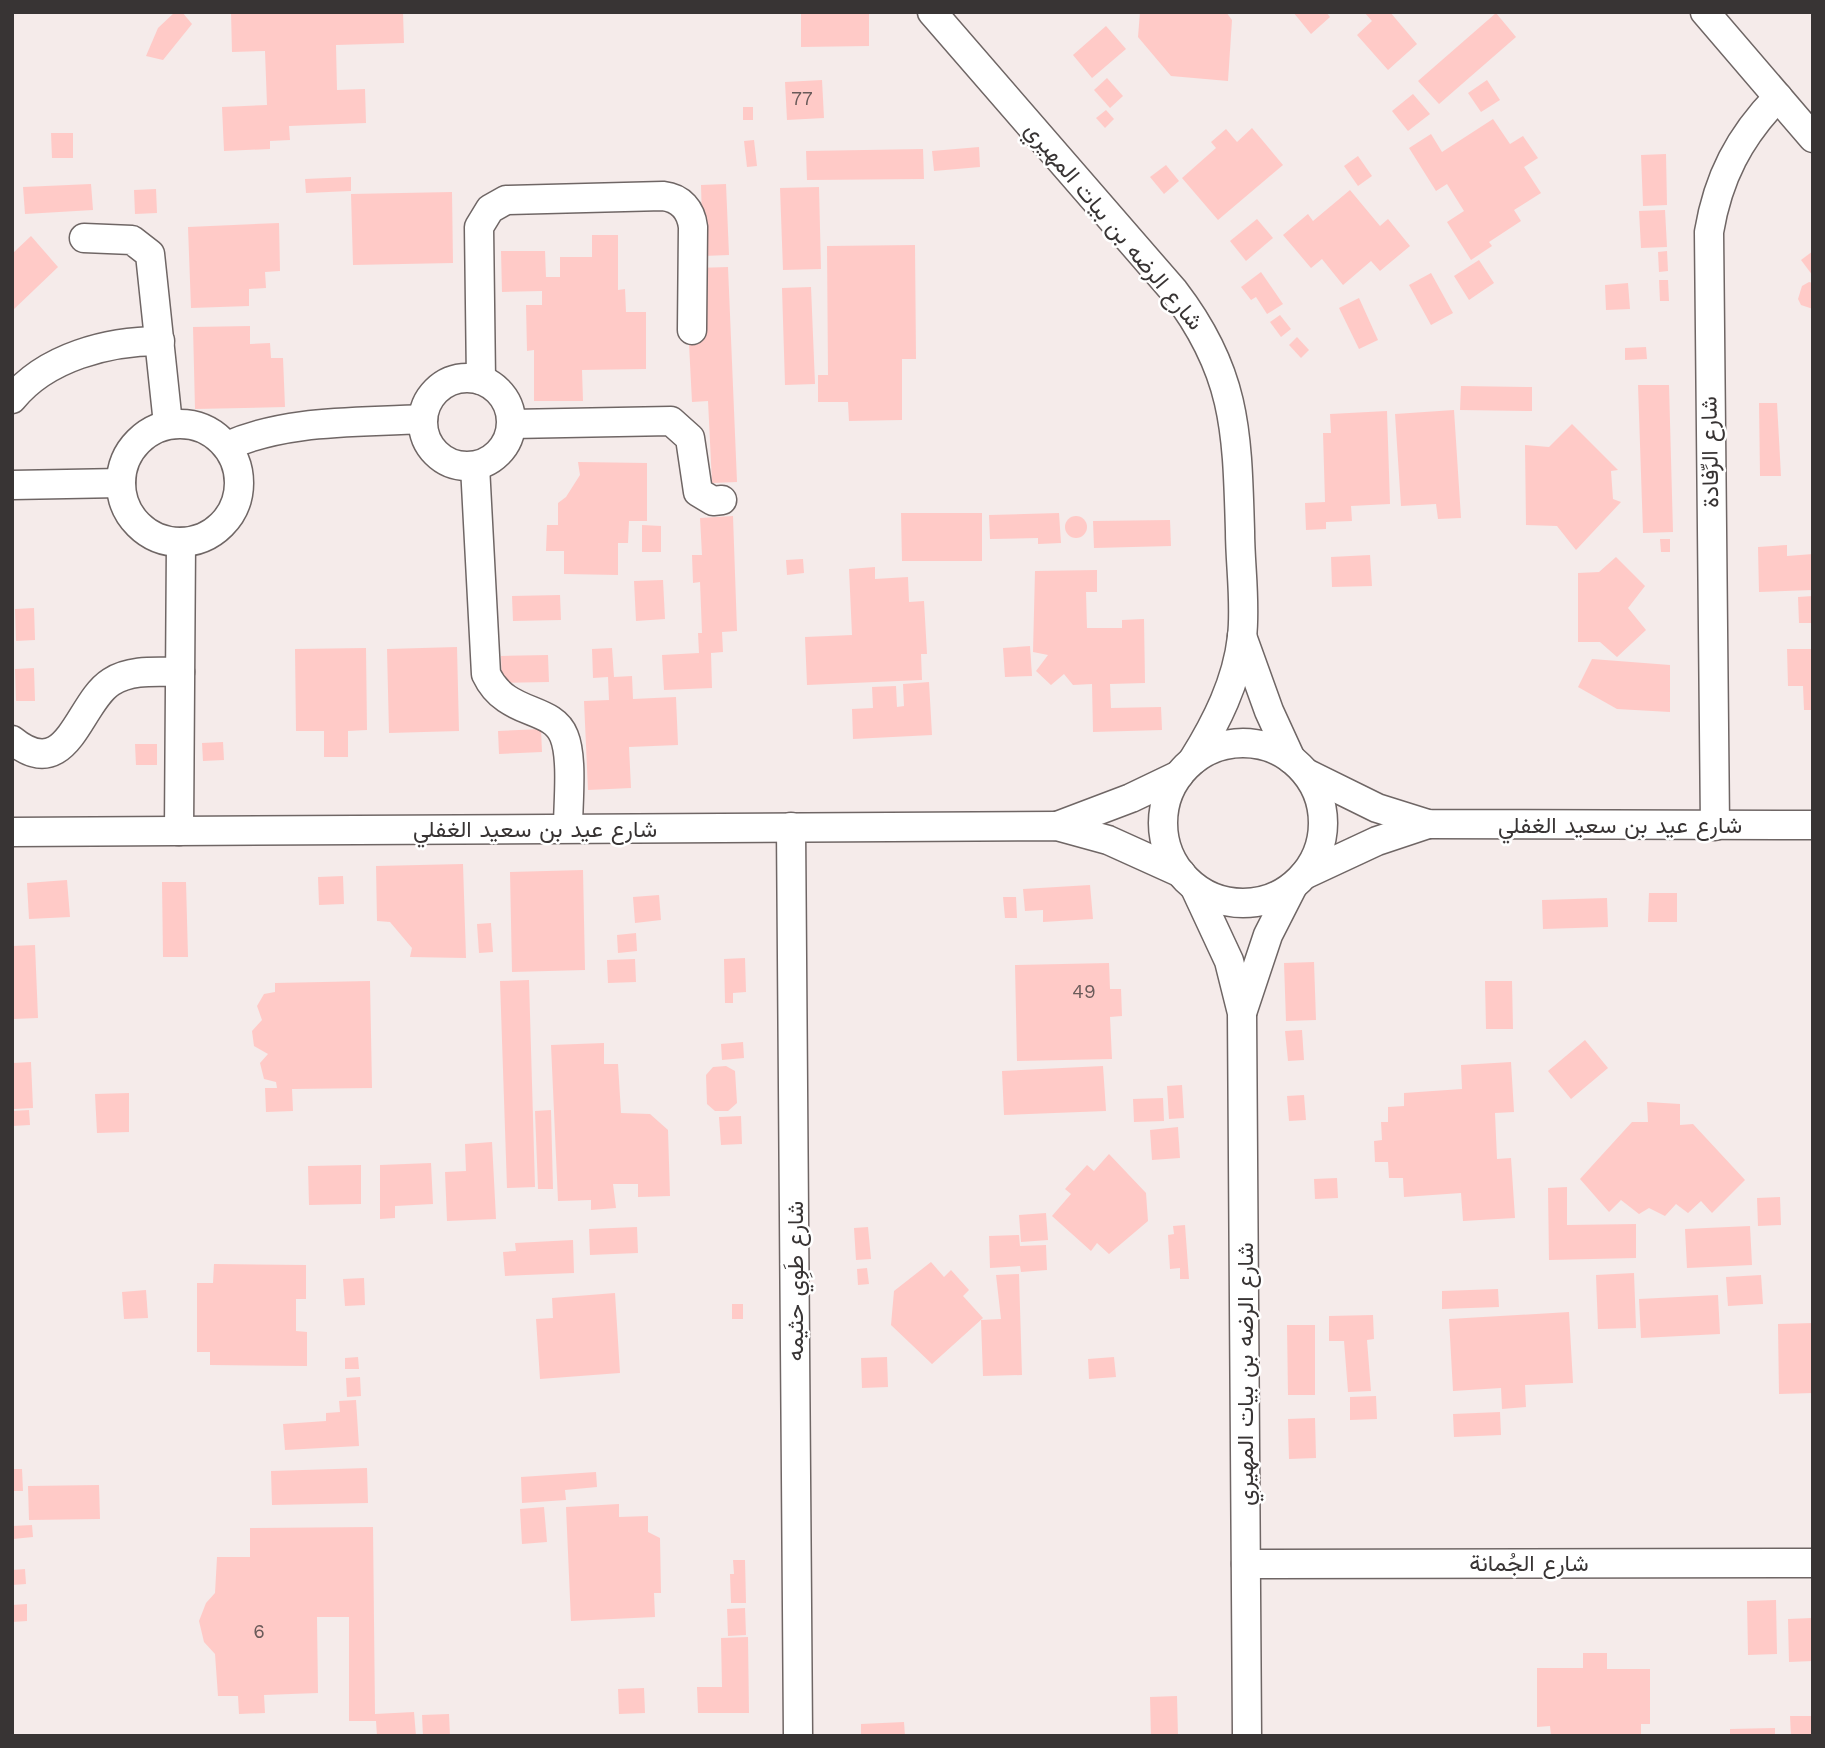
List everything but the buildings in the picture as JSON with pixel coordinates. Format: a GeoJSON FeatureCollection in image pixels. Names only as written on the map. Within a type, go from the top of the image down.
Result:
{"type":"FeatureCollection","features":[{"type":"Feature","properties":{"kind":"street","name":"شارع الرضه بن بيات المهيري"},"geometry":{"type":"LineString","coordinates":[[932,12],[1174,291],[1208,339],[1229,394],[1235,423],[1242,636],[1225,701],[1186,768]]}},
{"type":"Feature","properties":{"kind":"street"},"geometry":{"type":"LineString","coordinates":[[1704,12],[1813,138]]}},
{"type":"Feature","properties":{"kind":"street","name":"شارع الرِّفادة"},"geometry":{"type":"LineString","coordinates":[[1715,826],[1709,232],[1720,182],[1731,158],[1744,136],[1778,97]]}},
{"type":"Feature","properties":{"kind":"street"},"geometry":{"type":"LineString","coordinates":[[481,380],[479,227],[489,209],[506,200],[663,196],[682,203],[692,218],[692,330]]}},
{"type":"Feature","properties":{"kind":"street"},"geometry":{"type":"LineString","coordinates":[[84,238],[132,240],[150,254],[168,424]]}},
{"type":"Feature","properties":{"kind":"street"},"geometry":{"type":"LineString","coordinates":[[12,399],[32,380],[88,351],[135,341],[160,341]]}},
{"type":"Feature","properties":{"kind":"street"},"geometry":{"type":"LineString","coordinates":[[454,380],[481,380],[491,385],[507,401],[512,424],[503,450],[492,460],[475,466],[452,464],[439,457],[424,433],[423,419],[432,394],[443,386],[454,380]]}},
{"type":"Feature","properties":{"kind":"street"},"geometry":{"type":"LineString","coordinates":[[227,446],[264,432],[303,425],[423,419]]}},
{"type":"Feature","properties":{"kind":"street"},"geometry":{"type":"LineString","coordinates":[[512,424],[671,421],[690,438],[698,492],[713,501],[722,500]]}},
{"type":"Feature","properties":{"kind":"street"},"geometry":{"type":"LineString","coordinates":[[168,424],[201,427],[227,446],[239,477],[233,509],[211,533],[197,540],[167,541],[143,529],[127,509],[121,483],[122,467],[134,445],[153,429],[168,424]]}},
{"type":"Feature","properties":{"kind":"street"},"geometry":{"type":"LineString","coordinates":[[475,466],[486,674],[502,698],[552,720],[564,736],[568,828]]}},
{"type":"Feature","properties":{"kind":"street"},"geometry":{"type":"LineString","coordinates":[[12,485],[121,483]]}},
{"type":"Feature","properties":{"kind":"street"},"geometry":{"type":"LineString","coordinates":[[179,831],[181,542]]}},
{"type":"Feature","properties":{"kind":"street","name":"شارع الرضه بن بيات المهيري"},"geometry":{"type":"LineString","coordinates":[[1242,636],[1269,711],[1298,766]]}},
{"type":"Feature","properties":{"kind":"street"},"geometry":{"type":"LineString","coordinates":[[12,740],[31,751],[55,749],[74,734],[93,697],[114,680],[138,673],[180,672]]}},
{"type":"Feature","properties":{"kind":"street"},"geometry":{"type":"LineString","coordinates":[[1231,743],[1252,743],[1272,748],[1298,766],[1321,806],[1323,824],[1321,843],[1298,881],[1255,903],[1224,901],[1188,881],[1170,855],[1164,825],[1169,794],[1186,768],[1211,749],[1231,743]]}},
{"type":"Feature","properties":{"kind":"street","name":"شارع عيد بن سعيد الغفلي"},"geometry":{"type":"LineString","coordinates":[[1298,766],[1377,808],[1428,824],[1813,825]]}},
{"type":"Feature","properties":{"kind":"street","name":"شارع عيد بن سعيد الغفلي"},"geometry":{"type":"LineString","coordinates":[[1057,826],[1131,798],[1186,768]]}},
{"type":"Feature","properties":{"kind":"street","name":"شارع عيد بن سعيد الغفلي"},"geometry":{"type":"LineString","coordinates":[[1298,881],[1377,841],[1428,824]]}},
{"type":"Feature","properties":{"kind":"street","name":"شارع عيد بن سعيد الغفلي"},"geometry":{"type":"LineString","coordinates":[[12,832],[1057,826],[1108,840],[1188,881]]}},
{"type":"Feature","properties":{"kind":"street","name":"شارع طَوِي حثيمه"},"geometry":{"type":"LineString","coordinates":[[791,827],[798,1736]]}},
{"type":"Feature","properties":{"kind":"street","name":"شارع الرضه بن بيات المهيري"},"geometry":{"type":"LineString","coordinates":[[1188,881],[1229,961],[1242,1013],[1247,1736]]}},
{"type":"Feature","properties":{"kind":"street","name":"شارع الرضه بن بيات المهيري"},"geometry":{"type":"LineString","coordinates":[[1242,1013],[1258,960],[1298,881]]}},
{"type":"Feature","properties":{"kind":"street","name":"شارع الجُمانة"},"geometry":{"type":"LineString","coordinates":[[1246,1564],[1813,1563]]}}]}
